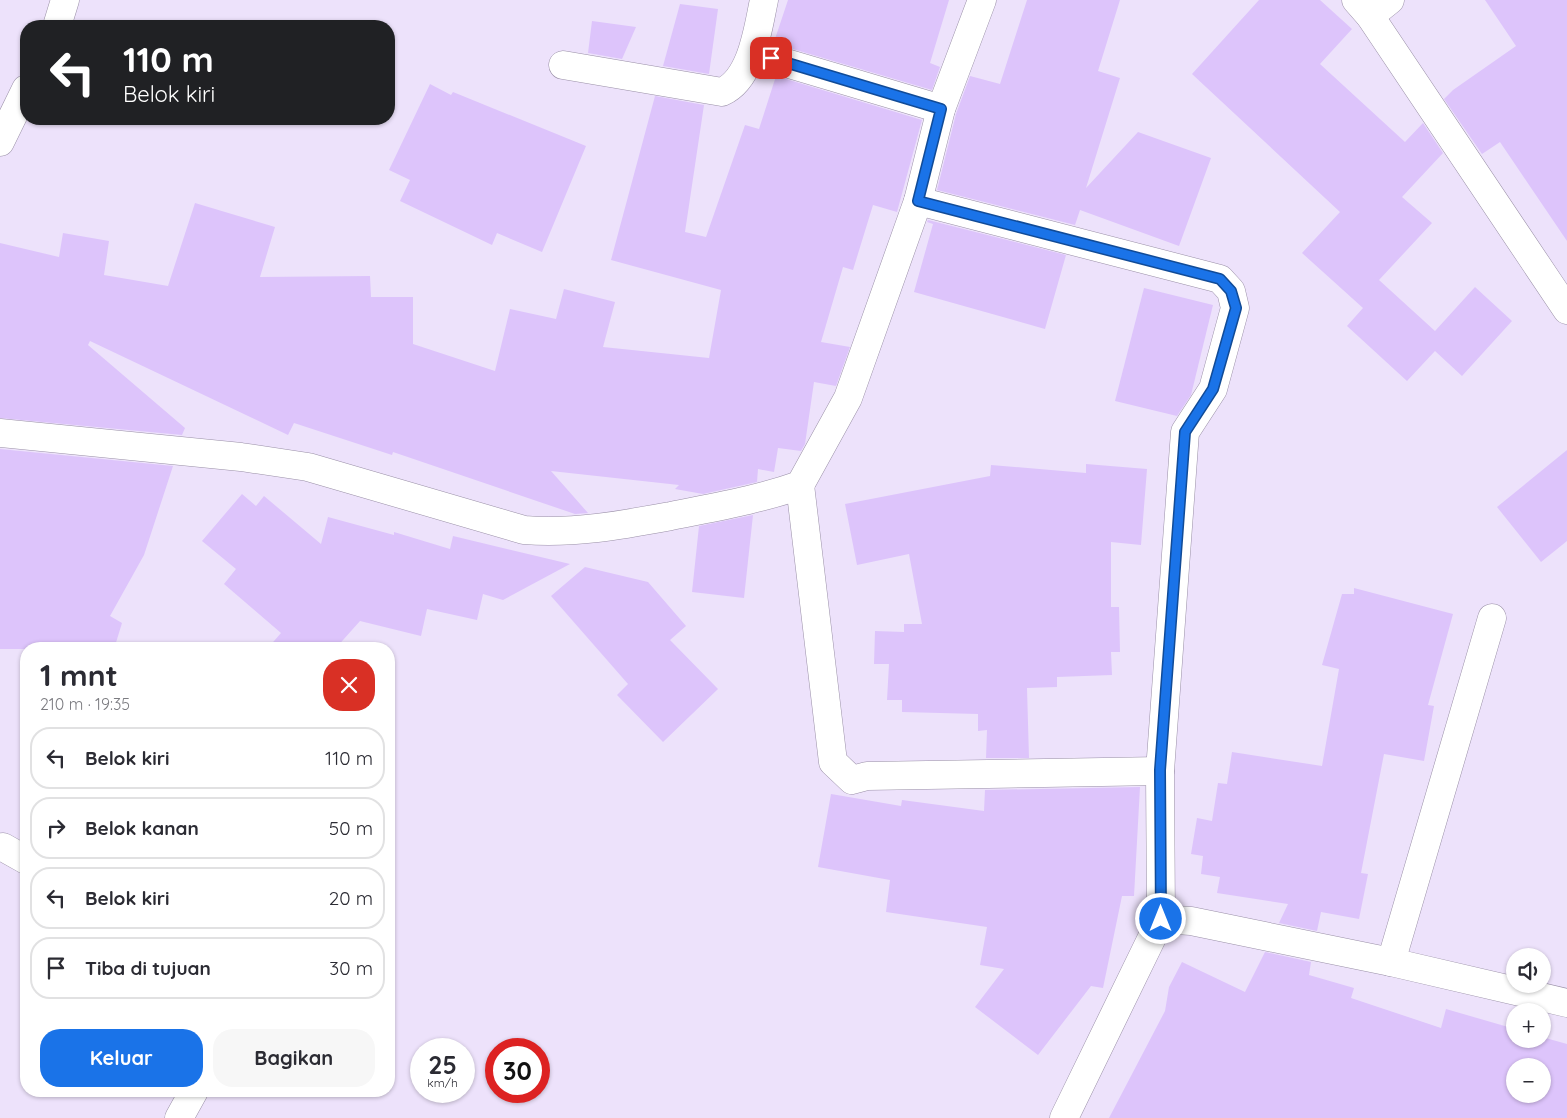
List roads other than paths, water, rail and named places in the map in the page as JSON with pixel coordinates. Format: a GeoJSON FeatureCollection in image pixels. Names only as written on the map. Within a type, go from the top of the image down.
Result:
{"type":"FeatureCollection","features":[{"type":"Feature","properties":{"kind":"street"},"geometry":{"type":"LineString","coordinates":[[59,20],[65,0]]}},
{"type":"Feature","properties":{"kind":"street"},"geometry":{"type":"LineString","coordinates":[[563,65],[722,92],[734,84],[752,53],[764,0]]}},
{"type":"Feature","properties":{"kind":"street"},"geometry":{"type":"LineString","coordinates":[[982,0],[941,109],[918,201],[848,398],[800,485],[833,762],[852,780],[868,776],[1160,770]]}},
{"type":"Feature","properties":{"kind":"street"},"geometry":{"type":"LineString","coordinates":[[1372,5],[1567,310]]}},
{"type":"Feature","properties":{"kind":"street"},"geometry":{"type":"LineString","coordinates":[[752,53],[941,109]]}},
{"type":"Feature","properties":{"kind":"street"},"geometry":{"type":"LineString","coordinates":[[0,142],[20,101]]}},
{"type":"Feature","properties":{"kind":"street"},"geometry":{"type":"LineString","coordinates":[[918,201],[1220,279],[1231,291],[1236,308],[1213,389],[1185,432],[1160,770],[1161,919],[1064,1118]]}},
{"type":"Feature","properties":{"kind":"street"},"geometry":{"type":"LineString","coordinates":[[0,433],[241,457],[308,467],[524,530],[549,532],[576,531],[636,522],[759,499],[800,485]]}},
{"type":"Feature","properties":{"kind":"street"},"geometry":{"type":"LineString","coordinates":[[1391,962],[1492,618]]}},
{"type":"Feature","properties":{"kind":"street"},"geometry":{"type":"LineString","coordinates":[[1,849],[20,857]]}},
{"type":"Feature","properties":{"kind":"street"},"geometry":{"type":"LineString","coordinates":[[1161,919],[1191,921],[1391,962],[1567,1003]]}},
{"type":"Feature","properties":{"kind":"street"},"geometry":{"type":"LineString","coordinates":[[179,1118],[191,1097]]}}]}
